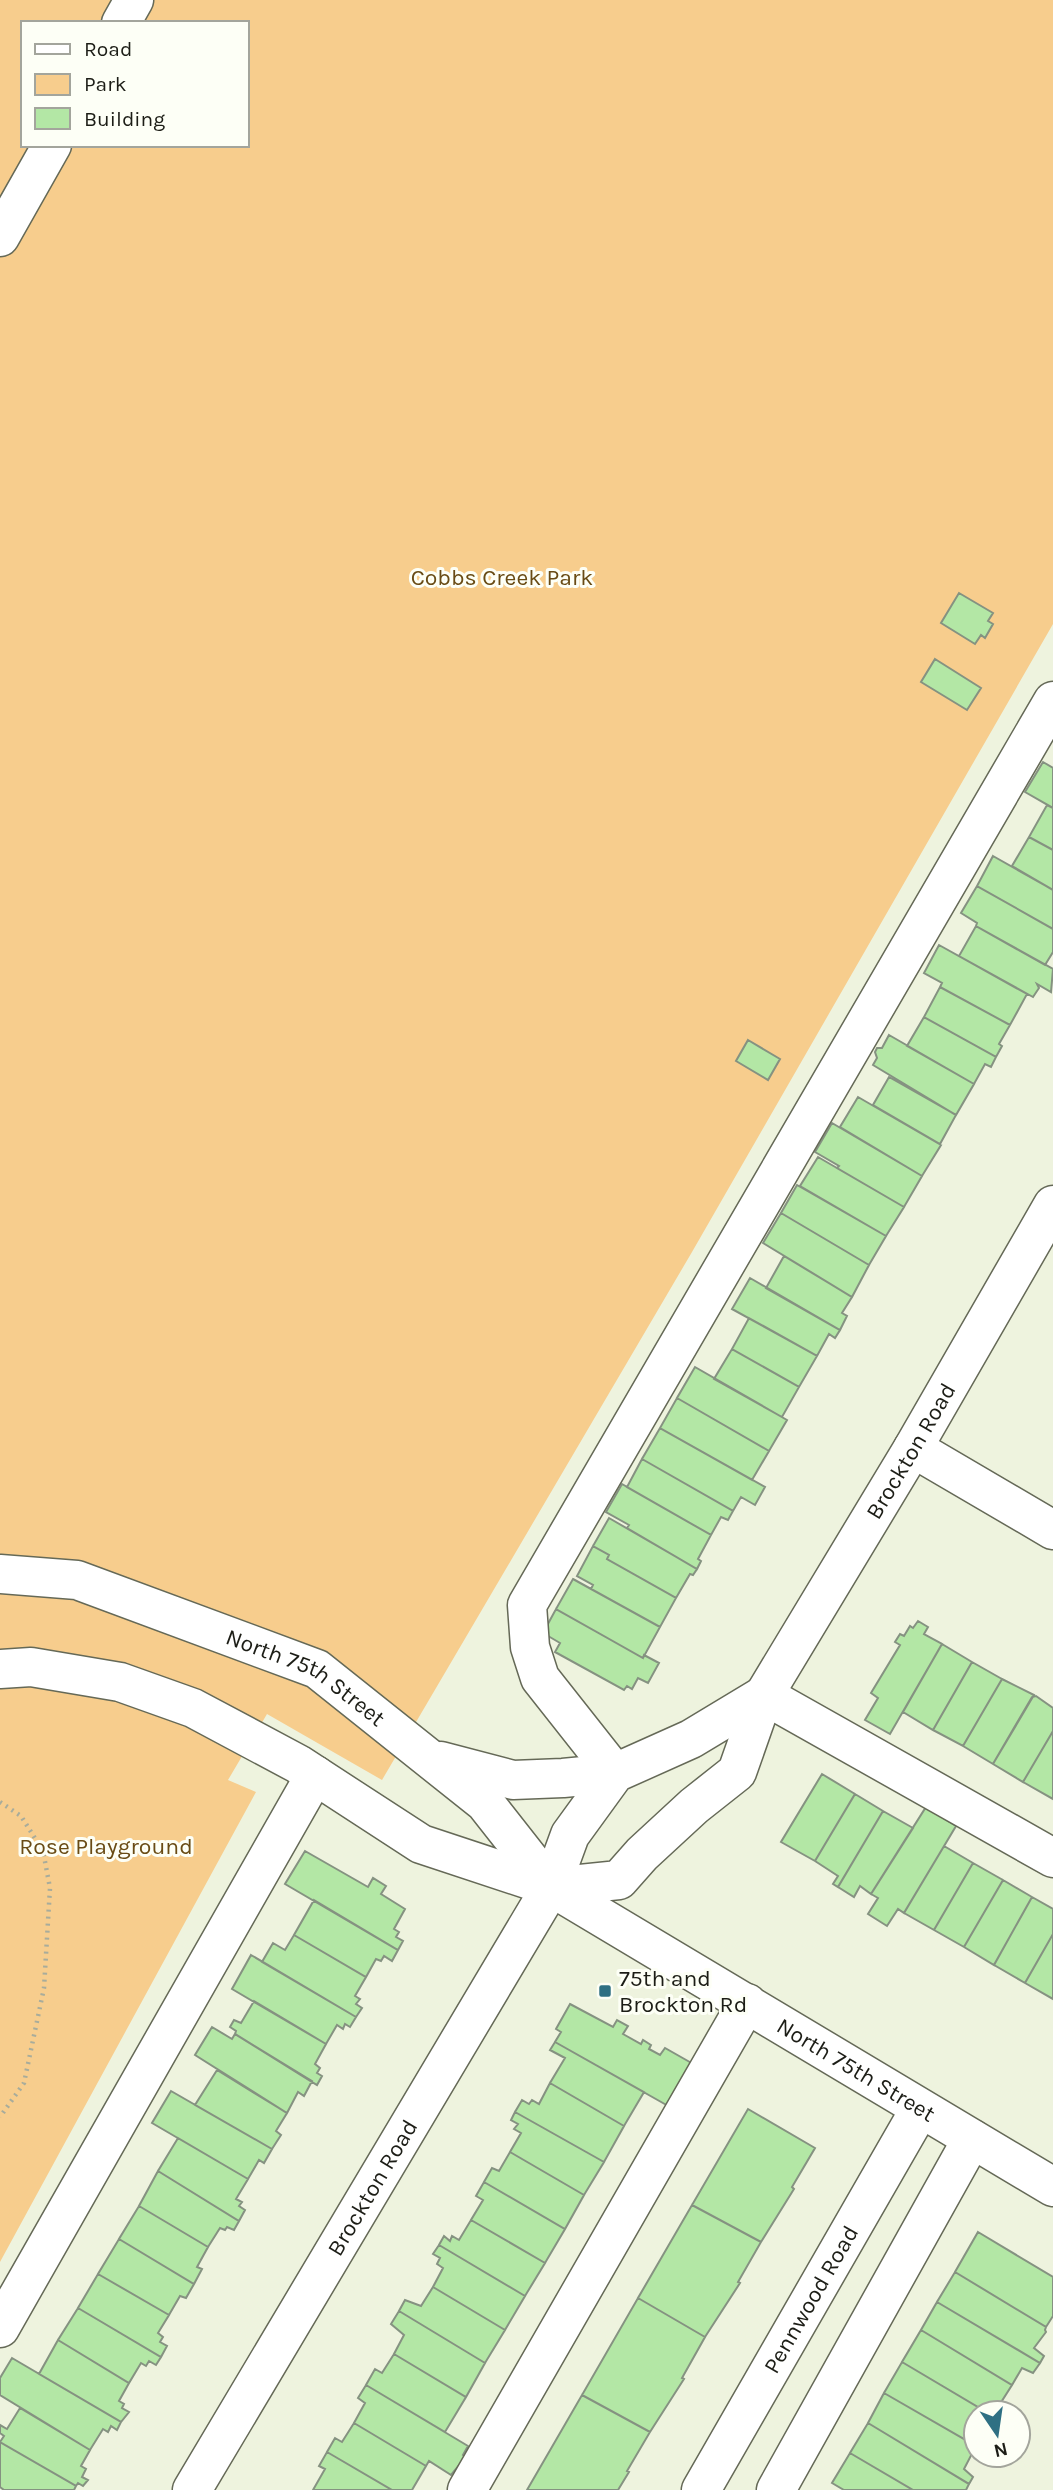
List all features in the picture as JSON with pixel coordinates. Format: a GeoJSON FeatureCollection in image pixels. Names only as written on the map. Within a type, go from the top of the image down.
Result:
{"type":"FeatureCollection","features":[{"type":"Feature","properties":{"kind":"street"},"geometry":{"type":"LineString","coordinates":[[122,21],[134,0]]}},
{"type":"Feature","properties":{"kind":"street"},"geometry":{"type":"LineString","coordinates":[[0,237],[51,147]]}},
{"type":"Feature","properties":{"kind":"street"},"geometry":{"type":"LineString","coordinates":[[615,1773],[540,1678],[530,1647],[527,1605],[1053,701]]}},
{"type":"Feature","properties":{"kind":"street","name":"Brockton Road"},"geometry":{"type":"LineString","coordinates":[[551,1887],[619,1880],[694,1806],[737,1772],[764,1695],[1052,1210]]}},
{"type":"Feature","properties":{"kind":"street"},"geometry":{"type":"LineString","coordinates":[[913,1448],[1053,1530]]}},
{"type":"Feature","properties":{"kind":"street","name":"North 75th Street"},"geometry":{"type":"LineString","coordinates":[[0,1574],[77,1580],[317,1669],[485,1802],[551,1887]]}},
{"type":"Feature","properties":{"kind":"street","name":"North 75th Street"},"geometry":{"type":"LineString","coordinates":[[0,1669],[30,1668],[120,1682],[193,1708],[315,1776],[421,1844],[551,1887],[1053,2187]]}},
{"type":"Feature","properties":{"kind":"street"},"geometry":{"type":"LineString","coordinates":[[764,1695],[1053,1858]]}},
{"type":"Feature","properties":{"kind":"street","name":"Brockton Road"},"geometry":{"type":"LineString","coordinates":[[429,1758],[513,1780],[615,1773],[691,1739],[764,1695]]}},
{"type":"Feature","properties":{"kind":"street","name":"Brockton Road"},"geometry":{"type":"LineString","coordinates":[[192,2490],[551,1887],[570,1835],[615,1773]]}},
{"type":"Feature","properties":{"kind":"street"},"geometry":{"type":"LineString","coordinates":[[0,2328],[315,1776]]}},
{"type":"Feature","properties":{"kind":"street"},"geometry":{"type":"LineString","coordinates":[[467,2490],[747,2003]]}},
{"type":"Feature","properties":{"kind":"street","name":"Pennwood Road"},"geometry":{"type":"LineString","coordinates":[[701,2490],[920,2109]]}},
{"type":"Feature","properties":{"kind":"street"},"geometry":{"type":"LineString","coordinates":[[776,2490],[972,2138]]}},
{"type":"Feature","properties":{"kind":"path"},"geometry":{"type":"LineString","coordinates":[[0,1802],[21,1816],[43,1850],[50,1888],[44,1988],[24,2083],[0,2117]]}},
{"type":"Feature","properties":{"kind":"green space","name":"Cobbs Creek Park"},"geometry":{"type":"Polygon","coordinates":[[[0,0],[1053,0],[1053,624],[692,1252],[382,1780],[267,1714],[228,1780],[256,1792],[0,2262],[0,0]]]}},
{"type":"Feature","properties":{"kind":"building"},"geometry":{"type":"Polygon","coordinates":[[[959,593],[993,613],[988,621],[993,624],[985,638],[981,635],[975,644],[941,623],[959,593]]]}},
{"type":"Feature","properties":{"kind":"building"},"geometry":{"type":"Polygon","coordinates":[[[935,659],[981,688],[967,710],[921,682],[935,659]]]}},
{"type":"Feature","properties":{"kind":"building"},"geometry":{"type":"Polygon","coordinates":[[[1043,762],[1053,768],[1053,808],[1025,792],[1043,762]]]}},
{"type":"Feature","properties":{"kind":"building"},"geometry":{"type":"Polygon","coordinates":[[[1047,805],[1053,808],[1053,850],[1029,837],[1047,805]]]}},
{"type":"Feature","properties":{"kind":"building"},"geometry":{"type":"Polygon","coordinates":[[[1029,837],[1053,850],[1053,890],[1012,866],[1029,837]]]}},
{"type":"Feature","properties":{"kind":"building"},"geometry":{"type":"Polygon","coordinates":[[[993,856],[1053,890],[1053,929],[977,886],[993,856]]]}},
{"type":"Feature","properties":{"kind":"building"},"geometry":{"type":"Polygon","coordinates":[[[977,886],[1053,929],[1053,952],[1045,965],[976,926],[977,923],[961,913],[977,886]]]}},
{"type":"Feature","properties":{"kind":"building"},"geometry":{"type":"Polygon","coordinates":[[[976,926],[1053,969],[1051,992],[1037,984],[1039,988],[1033,997],[959,956],[976,926]]]}},
{"type":"Feature","properties":{"kind":"building"},"geometry":{"type":"Polygon","coordinates":[[[939,945],[1027,994],[1010,1025],[940,987],[942,983],[924,973],[939,945]]]}},
{"type":"Feature","properties":{"kind":"building"},"geometry":{"type":"Polygon","coordinates":[[[940,987],[1010,1025],[999,1044],[1002,1046],[996,1057],[924,1017],[940,987]]]}},
{"type":"Feature","properties":{"kind":"building"},"geometry":{"type":"Polygon","coordinates":[[[924,1017],[996,1057],[991,1067],[985,1064],[974,1084],[907,1046],[924,1017]]]}},
{"type":"Feature","properties":{"kind":"building"},"geometry":{"type":"Polygon","coordinates":[[[889,1035],[974,1084],[956,1115],[873,1065],[877,1058],[877,1048],[882,1048],[889,1035]]]}},
{"type":"Feature","properties":{"kind":"building"},"geometry":{"type":"Polygon","coordinates":[[[748,1040],[780,1059],[768,1080],[736,1061],[748,1040]]]}},
{"type":"Feature","properties":{"kind":"building"},"geometry":{"type":"Polygon","coordinates":[[[889,1077],[956,1115],[940,1144],[873,1105],[889,1077]]]}},
{"type":"Feature","properties":{"kind":"building"},"geometry":{"type":"Polygon","coordinates":[[[858,1097],[941,1145],[922,1176],[840,1127],[858,1097]]]}},
{"type":"Feature","properties":{"kind":"building"},"geometry":{"type":"Polygon","coordinates":[[[832,1123],[922,1176],[904,1207],[815,1152],[832,1123]]]}},
{"type":"Feature","properties":{"kind":"building"},"geometry":{"type":"Polygon","coordinates":[[[818,1157],[904,1207],[886,1236],[800,1186],[818,1157]]]}},
{"type":"Feature","properties":{"kind":"building"},"geometry":{"type":"Polygon","coordinates":[[[797,1185],[886,1236],[869,1265],[781,1213],[797,1185]]]}},
{"type":"Feature","properties":{"kind":"building"},"geometry":{"type":"Polygon","coordinates":[[[781,1213],[869,1265],[852,1297],[763,1243],[781,1213]]]}},
{"type":"Feature","properties":{"kind":"building"},"geometry":{"type":"Polygon","coordinates":[[[784,1256],[852,1297],[842,1313],[847,1316],[840,1330],[766,1288],[784,1256]]]}},
{"type":"Feature","properties":{"kind":"building"},"geometry":{"type":"Polygon","coordinates":[[[750,1278],[840,1330],[835,1338],[829,1334],[817,1356],[732,1309],[750,1278]]]}},
{"type":"Feature","properties":{"kind":"building"},"geometry":{"type":"Polygon","coordinates":[[[749,1318],[817,1356],[799,1387],[732,1349],[749,1318]]]}},
{"type":"Feature","properties":{"kind":"building"},"geometry":{"type":"Polygon","coordinates":[[[732,1349],[799,1387],[782,1417],[714,1379],[732,1349]]]}},
{"type":"Feature","properties":{"kind":"building"},"geometry":{"type":"Polygon","coordinates":[[[695,1367],[787,1420],[769,1451],[677,1398],[695,1367]]]}},
{"type":"Feature","properties":{"kind":"building"},"geometry":{"type":"Polygon","coordinates":[[[677,1398],[769,1451],[752,1480],[660,1428],[677,1398]]]}},
{"type":"Feature","properties":{"kind":"building"},"geometry":{"type":"Polygon","coordinates":[[[660,1428],[765,1487],[755,1505],[741,1497],[733,1511],[642,1459],[660,1428]]]}},
{"type":"Feature","properties":{"kind":"building"},"geometry":{"type":"Polygon","coordinates":[[[642,1459],[733,1511],[728,1520],[721,1517],[711,1535],[627,1487],[642,1459]]]}},
{"type":"Feature","properties":{"kind":"building"},"geometry":{"type":"Polygon","coordinates":[[[622,1484],[711,1535],[698,1559],[701,1561],[697,1569],[627,1528],[629,1525],[606,1512],[622,1484]]]}},
{"type":"Feature","properties":{"kind":"building"},"geometry":{"type":"Polygon","coordinates":[[[609,1518],[697,1569],[693,1575],[690,1574],[676,1598],[607,1559],[609,1555],[593,1546],[609,1518]]]}},
{"type":"Feature","properties":{"kind":"building"},"geometry":{"type":"Polygon","coordinates":[[[593,1546],[609,1555],[607,1559],[676,1598],[660,1627],[591,1589],[593,1585],[577,1576],[593,1546]]]}},
{"type":"Feature","properties":{"kind":"building"},"geometry":{"type":"Polygon","coordinates":[[[573,1579],[660,1627],[643,1658],[556,1609],[573,1579]]]}},
{"type":"Feature","properties":{"kind":"building"},"geometry":{"type":"Polygon","coordinates":[[[556,1609],[643,1658],[644,1655],[659,1663],[648,1683],[638,1678],[632,1689],[627,1686],[624,1690],[555,1652],[560,1643],[543,1633],[556,1609]]]}},
{"type":"Feature","properties":{"kind":"building"},"geometry":{"type":"Polygon","coordinates":[[[918,1621],[928,1627],[924,1634],[942,1644],[890,1734],[865,1720],[878,1698],[871,1693],[900,1645],[895,1642],[900,1634],[904,1636],[910,1626],[913,1628],[918,1621]]]}},
{"type":"Feature","properties":{"kind":"building"},"geometry":{"type":"Polygon","coordinates":[[[942,1644],[972,1662],[933,1730],[903,1712],[942,1644]]]}},
{"type":"Feature","properties":{"kind":"building"},"geometry":{"type":"Polygon","coordinates":[[[972,1662],[1002,1679],[963,1746],[933,1730],[972,1662]]]}},
{"type":"Feature","properties":{"kind":"building"},"geometry":{"type":"Polygon","coordinates":[[[1002,1679],[1034,1695],[993,1764],[963,1746],[1002,1679]]]}},
{"type":"Feature","properties":{"kind":"building"},"geometry":{"type":"Polygon","coordinates":[[[1036,1696],[1053,1708],[1053,1731],[1023,1782],[993,1764],[1032,1697],[1036,1696]]]}},
{"type":"Feature","properties":{"kind":"building"},"geometry":{"type":"Polygon","coordinates":[[[1053,1731],[1053,1799],[1023,1782],[1053,1731]]]}},
{"type":"Feature","properties":{"kind":"building"},"geometry":{"type":"Polygon","coordinates":[[[822,1774],[855,1794],[815,1861],[781,1842],[822,1774]]]}},
{"type":"Feature","properties":{"kind":"building"},"geometry":{"type":"Polygon","coordinates":[[[855,1794],[883,1811],[838,1887],[833,1884],[838,1876],[815,1861],[855,1794]]]}},
{"type":"Feature","properties":{"kind":"building"},"geometry":{"type":"Polygon","coordinates":[[[926,1807],[956,1826],[904,1913],[898,1909],[887,1926],[868,1914],[878,1898],[871,1894],[926,1807]]]}},
{"type":"Feature","properties":{"kind":"building"},"geometry":{"type":"Polygon","coordinates":[[[883,1811],[913,1828],[871,1894],[860,1886],[854,1897],[838,1887],[883,1811]]]}},
{"type":"Feature","properties":{"kind":"building"},"geometry":{"type":"Polygon","coordinates":[[[944,1846],[973,1863],[934,1930],[904,1913],[944,1846]]]}},
{"type":"Feature","properties":{"kind":"building"},"geometry":{"type":"Polygon","coordinates":[[[305,1851],[368,1887],[373,1878],[386,1886],[381,1894],[405,1909],[394,1929],[399,1932],[396,1937],[403,1941],[398,1950],[285,1884],[305,1851]]]}},
{"type":"Feature","properties":{"kind":"building"},"geometry":{"type":"Polygon","coordinates":[[[973,1863],[1003,1880],[964,1947],[934,1930],[973,1863]]]}},
{"type":"Feature","properties":{"kind":"building"},"geometry":{"type":"Polygon","coordinates":[[[1003,1880],[1032,1897],[994,1965],[964,1947],[1003,1880]]]}},
{"type":"Feature","properties":{"kind":"building"},"geometry":{"type":"Polygon","coordinates":[[[1032,1897],[1053,1909],[1053,1934],[1025,1983],[994,1965],[1032,1897]]]}},
{"type":"Feature","properties":{"kind":"building"},"geometry":{"type":"Polygon","coordinates":[[[314,1900],[398,1950],[392,1961],[384,1956],[381,1961],[376,1959],[366,1977],[294,1935],[314,1900]]]}},
{"type":"Feature","properties":{"kind":"building"},"geometry":{"type":"Polygon","coordinates":[[[1053,1934],[1053,1999],[1025,1983],[1053,1934]]]}},
{"type":"Feature","properties":{"kind":"building"},"geometry":{"type":"Polygon","coordinates":[[[294,1935],[366,1977],[355,1996],[360,1999],[356,2004],[362,2008],[356,2017],[262,1962],[273,1943],[285,1950],[294,1935]]]}},
{"type":"Feature","properties":{"kind":"building"},"geometry":{"type":"Polygon","coordinates":[[[251,1955],[356,2017],[350,2027],[345,2024],[343,2029],[337,2025],[326,2044],[232,1989],[251,1955]]]}},
{"type":"Feature","properties":{"kind":"building"},"geometry":{"type":"Polygon","coordinates":[[[254,2001],[326,2044],[315,2064],[320,2068],[317,2073],[322,2076],[317,2085],[235,2034],[236,2031],[230,2027],[234,2020],[241,2023],[254,2001]]]}},
{"type":"Feature","properties":{"kind":"building"},"geometry":{"type":"Polygon","coordinates":[[[570,2004],[613,2027],[617,2020],[628,2026],[623,2034],[641,2044],[643,2040],[651,2045],[649,2049],[660,2055],[665,2048],[695,2065],[670,2107],[555,2042],[561,2032],[556,2029],[570,2004]]]}},
{"type":"Feature","properties":{"kind":"building"},"geometry":{"type":"Polygon","coordinates":[[[212,2027],[232,2039],[235,2034],[312,2081],[304,2096],[298,2092],[287,2113],[195,2055],[212,2027]]]}},
{"type":"Feature","properties":{"kind":"building"},"geometry":{"type":"Polygon","coordinates":[[[555,2042],[644,2092],[624,2126],[550,2083],[565,2058],[550,2050],[555,2042]]]}},
{"type":"Feature","properties":{"kind":"building"},"geometry":{"type":"Polygon","coordinates":[[[217,2070],[287,2113],[276,2131],[281,2135],[272,2149],[195,2105],[217,2070]]]}},
{"type":"Feature","properties":{"kind":"building"},"geometry":{"type":"Polygon","coordinates":[[[550,2083],[624,2126],[604,2162],[515,2112],[522,2100],[529,2104],[532,2100],[539,2104],[550,2083]]]}},
{"type":"Feature","properties":{"kind":"building"},"geometry":{"type":"Polygon","coordinates":[[[171,2091],[272,2149],[264,2163],[259,2160],[248,2179],[152,2123],[171,2091]]]}},
{"type":"Feature","properties":{"kind":"building"},"geometry":{"type":"Polygon","coordinates":[[[748,2109],[815,2148],[792,2187],[794,2189],[761,2242],[692,2205],[748,2109]]]}},
{"type":"Feature","properties":{"kind":"building"},"geometry":{"type":"Polygon","coordinates":[[[515,2112],[604,2162],[584,2195],[510,2152],[521,2133],[514,2129],[518,2124],[511,2120],[515,2112]]]}},
{"type":"Feature","properties":{"kind":"building"},"geometry":{"type":"Polygon","coordinates":[[[178,2138],[248,2179],[236,2199],[242,2202],[239,2206],[245,2210],[239,2221],[158,2171],[178,2138]]]}},
{"type":"Feature","properties":{"kind":"building"},"geometry":{"type":"Polygon","coordinates":[[[510,2152],[584,2195],[565,2229],[484,2182],[492,2168],[499,2171],[510,2152]]]}},
{"type":"Feature","properties":{"kind":"building"},"geometry":{"type":"Polygon","coordinates":[[[158,2171],[239,2221],[234,2230],[220,2228],[208,2247],[139,2206],[158,2171]]]}},
{"type":"Feature","properties":{"kind":"building"},"geometry":{"type":"Polygon","coordinates":[[[484,2182],[565,2229],[545,2263],[471,2220],[483,2200],[476,2196],[484,2182]]]}},
{"type":"Feature","properties":{"kind":"building"},"geometry":{"type":"Polygon","coordinates":[[[692,2205],[761,2242],[738,2282],[740,2283],[705,2337],[638,2298],[692,2205]]]}},
{"type":"Feature","properties":{"kind":"building"},"geometry":{"type":"Polygon","coordinates":[[[139,2206],[208,2247],[197,2267],[202,2269],[194,2284],[119,2239],[139,2206]]]}},
{"type":"Feature","properties":{"kind":"building"},"geometry":{"type":"Polygon","coordinates":[[[471,2220],[545,2263],[525,2296],[439,2245],[444,2236],[450,2241],[452,2236],[459,2240],[471,2220]]]}},
{"type":"Feature","properties":{"kind":"building"},"geometry":{"type":"Polygon","coordinates":[[[978,2232],[1053,2277],[1053,2316],[1046,2327],[955,2272],[978,2232]]]}},
{"type":"Feature","properties":{"kind":"building"},"geometry":{"type":"Polygon","coordinates":[[[119,2239],[194,2284],[186,2298],[180,2296],[169,2315],[98,2274],[119,2239]]]}},
{"type":"Feature","properties":{"kind":"building"},"geometry":{"type":"Polygon","coordinates":[[[439,2245],[525,2296],[505,2330],[433,2287],[443,2268],[437,2264],[440,2258],[433,2254],[439,2245]]]}},
{"type":"Feature","properties":{"kind":"building"},"geometry":{"type":"Polygon","coordinates":[[[955,2272],[1046,2327],[1046,2332],[1034,2348],[1044,2356],[1040,2363],[937,2302],[955,2272]]]}},
{"type":"Feature","properties":{"kind":"building"},"geometry":{"type":"Polygon","coordinates":[[[98,2274],[169,2315],[158,2333],[163,2337],[160,2342],[167,2346],[161,2357],[78,2308],[98,2274]]]}},
{"type":"Feature","properties":{"kind":"building"},"geometry":{"type":"Polygon","coordinates":[[[433,2287],[505,2330],[485,2363],[399,2311],[405,2300],[421,2306],[433,2287]]]}},
{"type":"Feature","properties":{"kind":"building"},"geometry":{"type":"Polygon","coordinates":[[[638,2298],[705,2337],[682,2378],[684,2379],[650,2432],[582,2395],[638,2298]]]}},
{"type":"Feature","properties":{"kind":"building"},"geometry":{"type":"Polygon","coordinates":[[[937,2302],[1040,2363],[1033,2373],[1022,2368],[1012,2385],[921,2330],[937,2302]]]}},
{"type":"Feature","properties":{"kind":"building"},"geometry":{"type":"Polygon","coordinates":[[[78,2308],[161,2357],[156,2365],[149,2361],[146,2366],[141,2363],[129,2383],[58,2340],[78,2308]]]}},
{"type":"Feature","properties":{"kind":"building"},"geometry":{"type":"Polygon","coordinates":[[[399,2311],[485,2363],[466,2397],[394,2354],[404,2335],[391,2324],[399,2311]]]}},
{"type":"Feature","properties":{"kind":"building"},"geometry":{"type":"Polygon","coordinates":[[[921,2330],[1012,2385],[1003,2399],[964,2399],[902,2362],[921,2330]]]}},
{"type":"Feature","properties":{"kind":"building"},"geometry":{"type":"Polygon","coordinates":[[[58,2340],[129,2383],[119,2401],[124,2404],[122,2408],[129,2412],[121,2422],[39,2374],[58,2340]]]}},
{"type":"Feature","properties":{"kind":"building"},"geometry":{"type":"Polygon","coordinates":[[[394,2354],[466,2397],[445,2432],[366,2385],[375,2369],[382,2373],[394,2354]]]}},
{"type":"Feature","properties":{"kind":"building"},"geometry":{"type":"Polygon","coordinates":[[[12,2358],[121,2422],[117,2430],[111,2426],[108,2432],[103,2429],[90,2450],[0,2395],[0,2378],[12,2358]]]}},
{"type":"Feature","properties":{"kind":"building"},"geometry":{"type":"Polygon","coordinates":[[[902,2362],[964,2399],[962,2399],[962,2438],[884,2393],[902,2362]]]}},
{"type":"Feature","properties":{"kind":"building"},"geometry":{"type":"Polygon","coordinates":[[[366,2385],[468,2446],[463,2455],[466,2457],[451,2475],[429,2461],[426,2466],[354,2423],[365,2403],[358,2398],[366,2385]]]}},
{"type":"Feature","properties":{"kind":"building"},"geometry":{"type":"Polygon","coordinates":[[[884,2393],[962,2438],[962,2469],[973,2477],[969,2484],[868,2423],[884,2393]]]}},
{"type":"Feature","properties":{"kind":"building"},"geometry":{"type":"Polygon","coordinates":[[[582,2395],[650,2432],[627,2471],[629,2472],[618,2490],[527,2490],[582,2395]]]}},
{"type":"Feature","properties":{"kind":"building"},"geometry":{"type":"Polygon","coordinates":[[[20,2408],[90,2450],[81,2466],[86,2469],[82,2477],[88,2480],[83,2486],[78,2483],[76,2486],[0,2442],[4,2436],[0,2433],[0,2425],[7,2429],[20,2408]]]}},
{"type":"Feature","properties":{"kind":"building"},"geometry":{"type":"Polygon","coordinates":[[[354,2423],[426,2466],[412,2490],[392,2490],[327,2452],[335,2438],[342,2442],[354,2423]]]}},
{"type":"Feature","properties":{"kind":"building"},"geometry":{"type":"Polygon","coordinates":[[[868,2423],[969,2484],[966,2490],[913,2490],[850,2453],[868,2423]]]}},
{"type":"Feature","properties":{"kind":"building"},"geometry":{"type":"Polygon","coordinates":[[[0,2442],[76,2486],[74,2490],[4,2490],[0,2487],[0,2442]]]}},
{"type":"Feature","properties":{"kind":"building"},"geometry":{"type":"Polygon","coordinates":[[[327,2452],[392,2490],[313,2490],[325,2469],[319,2466],[327,2452]]]}},
{"type":"Feature","properties":{"kind":"building"},"geometry":{"type":"Polygon","coordinates":[[[850,2453],[913,2490],[844,2490],[832,2483],[850,2453]]]}},
{"type":"Feature","properties":{"kind":"place","name":"75th and Brockton Rd"},"geometry":{"type":"Point","coordinates":[605,1991]}},
{"type":"Feature","properties":{"kind":"park label","name":"Rose Playground"},"geometry":{"type":"Point","coordinates":[106,1846]}}]}
